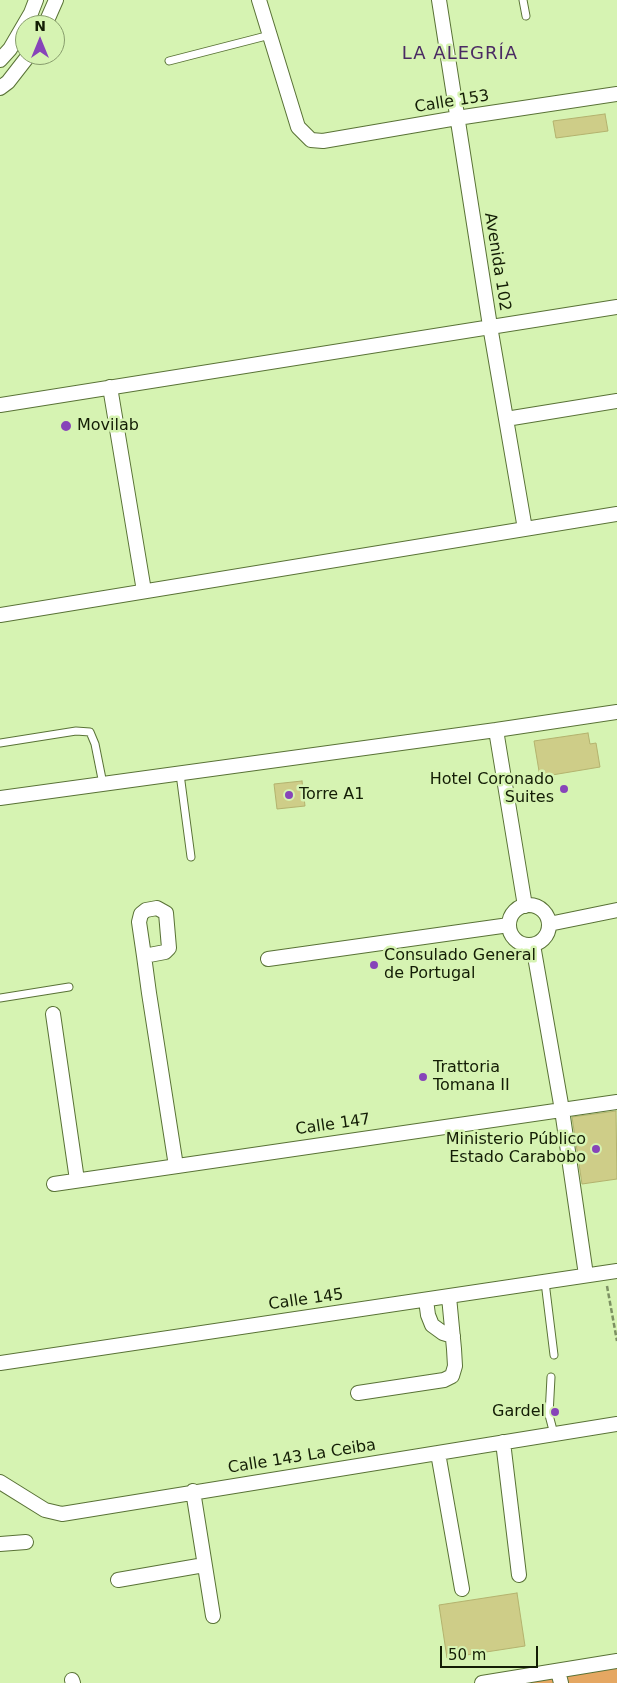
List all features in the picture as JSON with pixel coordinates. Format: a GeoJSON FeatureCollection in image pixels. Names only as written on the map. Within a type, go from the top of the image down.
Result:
{"type":"FeatureCollection","features":[{"type":"Feature","properties":{"kind":"street"},"geometry":{"type":"LineString","coordinates":[[0,60],[10,49],[36,0]]}},
{"type":"Feature","properties":{"kind":"street"},"geometry":{"type":"LineString","coordinates":[[49,15],[56,0]]}},
{"type":"Feature","properties":{"kind":"street"},"geometry":{"type":"LineString","coordinates":[[259,0],[270,34]]}},
{"type":"Feature","properties":{"kind":"street","name":"Avenida 102"},"geometry":{"type":"LineString","coordinates":[[438,0],[490,326],[525,529]]}},
{"type":"Feature","properties":{"kind":"street","name":"Calle 153"},"geometry":{"type":"LineString","coordinates":[[270,34],[298,127],[311,140],[323,141],[617,94]]}},
{"type":"Feature","properties":{"kind":"street"},"geometry":{"type":"LineString","coordinates":[[0,88],[8,82],[21,65]]}},
{"type":"Feature","properties":{"kind":"street"},"geometry":{"type":"LineString","coordinates":[[0,405],[617,307]]}},
{"type":"Feature","properties":{"kind":"street"},"geometry":{"type":"LineString","coordinates":[[110,387],[144,591]]}},
{"type":"Feature","properties":{"kind":"street"},"geometry":{"type":"LineString","coordinates":[[506,419],[617,401]]}},
{"type":"Feature","properties":{"kind":"street"},"geometry":{"type":"LineString","coordinates":[[1,611],[144,591],[617,514]]}},
{"type":"Feature","properties":{"kind":"street"},"geometry":{"type":"LineString","coordinates":[[0,798],[617,712]]}},
{"type":"Feature","properties":{"kind":"street"},"geometry":{"type":"LineString","coordinates":[[496,730],[525,906]]}},
{"type":"Feature","properties":{"kind":"street"},"geometry":{"type":"LineString","coordinates":[[530,905],[540,909],[548,918],[549,924],[543,939],[532,945],[516,940],[512,936],[509,925],[515,911],[530,905]]}},
{"type":"Feature","properties":{"kind":"street"},"geometry":{"type":"LineString","coordinates":[[549,924],[617,910]]}},
{"type":"Feature","properties":{"kind":"street"},"geometry":{"type":"LineString","coordinates":[[268,959],[509,925]]}},
{"type":"Feature","properties":{"kind":"street"},"geometry":{"type":"LineString","coordinates":[[532,945],[562,1110],[586,1275]]}},
{"type":"Feature","properties":{"kind":"street"},"geometry":{"type":"LineString","coordinates":[[144,956],[176,1166]]}},
{"type":"Feature","properties":{"kind":"street"},"geometry":{"type":"LineString","coordinates":[[53,1014],[77,1180]]}},
{"type":"Feature","properties":{"kind":"street","name":"Calle 147"},"geometry":{"type":"LineString","coordinates":[[54,1184],[617,1102]]}},
{"type":"Feature","properties":{"kind":"street","name":"Calle 145"},"geometry":{"type":"LineString","coordinates":[[0,1364],[611,1272]]}},
{"type":"Feature","properties":{"kind":"street"},"geometry":{"type":"LineString","coordinates":[[358,1393],[449,1379],[453,1374],[455,1366],[449,1297]]}},
{"type":"Feature","properties":{"kind":"street"},"geometry":{"type":"LineString","coordinates":[[426,1300],[428,1315],[432,1325],[443,1333],[453,1336]]}},
{"type":"Feature","properties":{"kind":"street","name":"Calle 143 La Ceiba"},"geometry":{"type":"LineString","coordinates":[[0,1482],[45,1510],[62,1514],[193,1491],[617,1424]]}},
{"type":"Feature","properties":{"kind":"street"},"geometry":{"type":"LineString","coordinates":[[503,1442],[519,1575]]}},
{"type":"Feature","properties":{"kind":"street"},"geometry":{"type":"LineString","coordinates":[[438,1453],[462,1589]]}},
{"type":"Feature","properties":{"kind":"street"},"geometry":{"type":"LineString","coordinates":[[193,1491],[213,1616]]}},
{"type":"Feature","properties":{"kind":"street"},"geometry":{"type":"LineString","coordinates":[[0,1544],[26,1542]]}},
{"type":"Feature","properties":{"kind":"street"},"geometry":{"type":"LineString","coordinates":[[118,1580],[204,1565]]}},
{"type":"Feature","properties":{"kind":"street"},"geometry":{"type":"LineString","coordinates":[[482,1683],[560,1677],[617,1661]]}},
{"type":"Feature","properties":{"kind":"lane"},"geometry":{"type":"LineString","coordinates":[[523,0],[526,16]]}},
{"type":"Feature","properties":{"kind":"lane"},"geometry":{"type":"LineString","coordinates":[[169,61],[270,34]]}},
{"type":"Feature","properties":{"kind":"lane"},"geometry":{"type":"LineString","coordinates":[[0,743],[76,731],[90,732],[95,744],[103,784]]}},
{"type":"Feature","properties":{"kind":"lane"},"geometry":{"type":"LineString","coordinates":[[180,774],[191,857]]}},
{"type":"Feature","properties":{"kind":"lane"},"geometry":{"type":"LineString","coordinates":[[0,998],[69,987]]}},
{"type":"Feature","properties":{"kind":"lane"},"geometry":{"type":"LineString","coordinates":[[545,1282],[554,1354]]}},
{"type":"Feature","properties":{"kind":"lane"},"geometry":{"type":"LineString","coordinates":[[551,1377],[548,1415],[554,1434]]}},
{"type":"Feature","properties":{"kind":"path"},"geometry":{"type":"LineString","coordinates":[[611,1272],[617,1341]]}},
{"type":"Feature","properties":{"kind":"shaded area"},"geometry":{"type":"Polygon","coordinates":[[[617,1662],[617,1683],[484,1683],[617,1662]]]}},
{"type":"Feature","properties":{"kind":"building"},"geometry":{"type":"Polygon","coordinates":[[[605,114],[608,131],[556,138],[553,121],[605,114]]]}},
{"type":"Feature","properties":{"kind":"building"},"geometry":{"type":"Polygon","coordinates":[[[588,733],[590,744],[596,743],[600,767],[540,777],[534,741],[588,733]]]}},
{"type":"Feature","properties":{"kind":"building","name":"Torre A1"},"geometry":{"type":"Polygon","coordinates":[[[302,781],[305,806],[277,809],[274,784],[302,781]]]}},
{"type":"Feature","properties":{"kind":"building","name":"Ministerio Público Estado Carabobo"},"geometry":{"type":"Polygon","coordinates":[[[616,1111],[617,1179],[582,1184],[572,1117],[616,1111]]]}},
{"type":"Feature","properties":{"kind":"building"},"geometry":{"type":"Polygon","coordinates":[[[517,1593],[525,1646],[447,1658],[439,1605],[517,1593]]]}},
{"type":"Feature","properties":{"kind":"place","name":"Movilab"},"geometry":{"type":"Point","coordinates":[66,426]}},
{"type":"Feature","properties":{"kind":"place","name":"Hotel Coronado Suites"},"geometry":{"type":"Point","coordinates":[564,789]}},
{"type":"Feature","properties":{"kind":"place","name":"Torre A1"},"geometry":{"type":"Point","coordinates":[289,795]}},
{"type":"Feature","properties":{"kind":"place","name":"Consulado General de Portugal"},"geometry":{"type":"Point","coordinates":[374,965]}},
{"type":"Feature","properties":{"kind":"place","name":"Trattoria Tomana II"},"geometry":{"type":"Point","coordinates":[423,1077]}},
{"type":"Feature","properties":{"kind":"place","name":"Ministerio Público Estado Carabobo"},"geometry":{"type":"Point","coordinates":[596,1149]}},
{"type":"Feature","properties":{"kind":"place","name":"Gardel"},"geometry":{"type":"Point","coordinates":[555,1412]}},
{"type":"Feature","properties":{"kind":"district","name":"LA ALEGRÍA"},"geometry":{"type":"Point","coordinates":[460,54]}}]}
